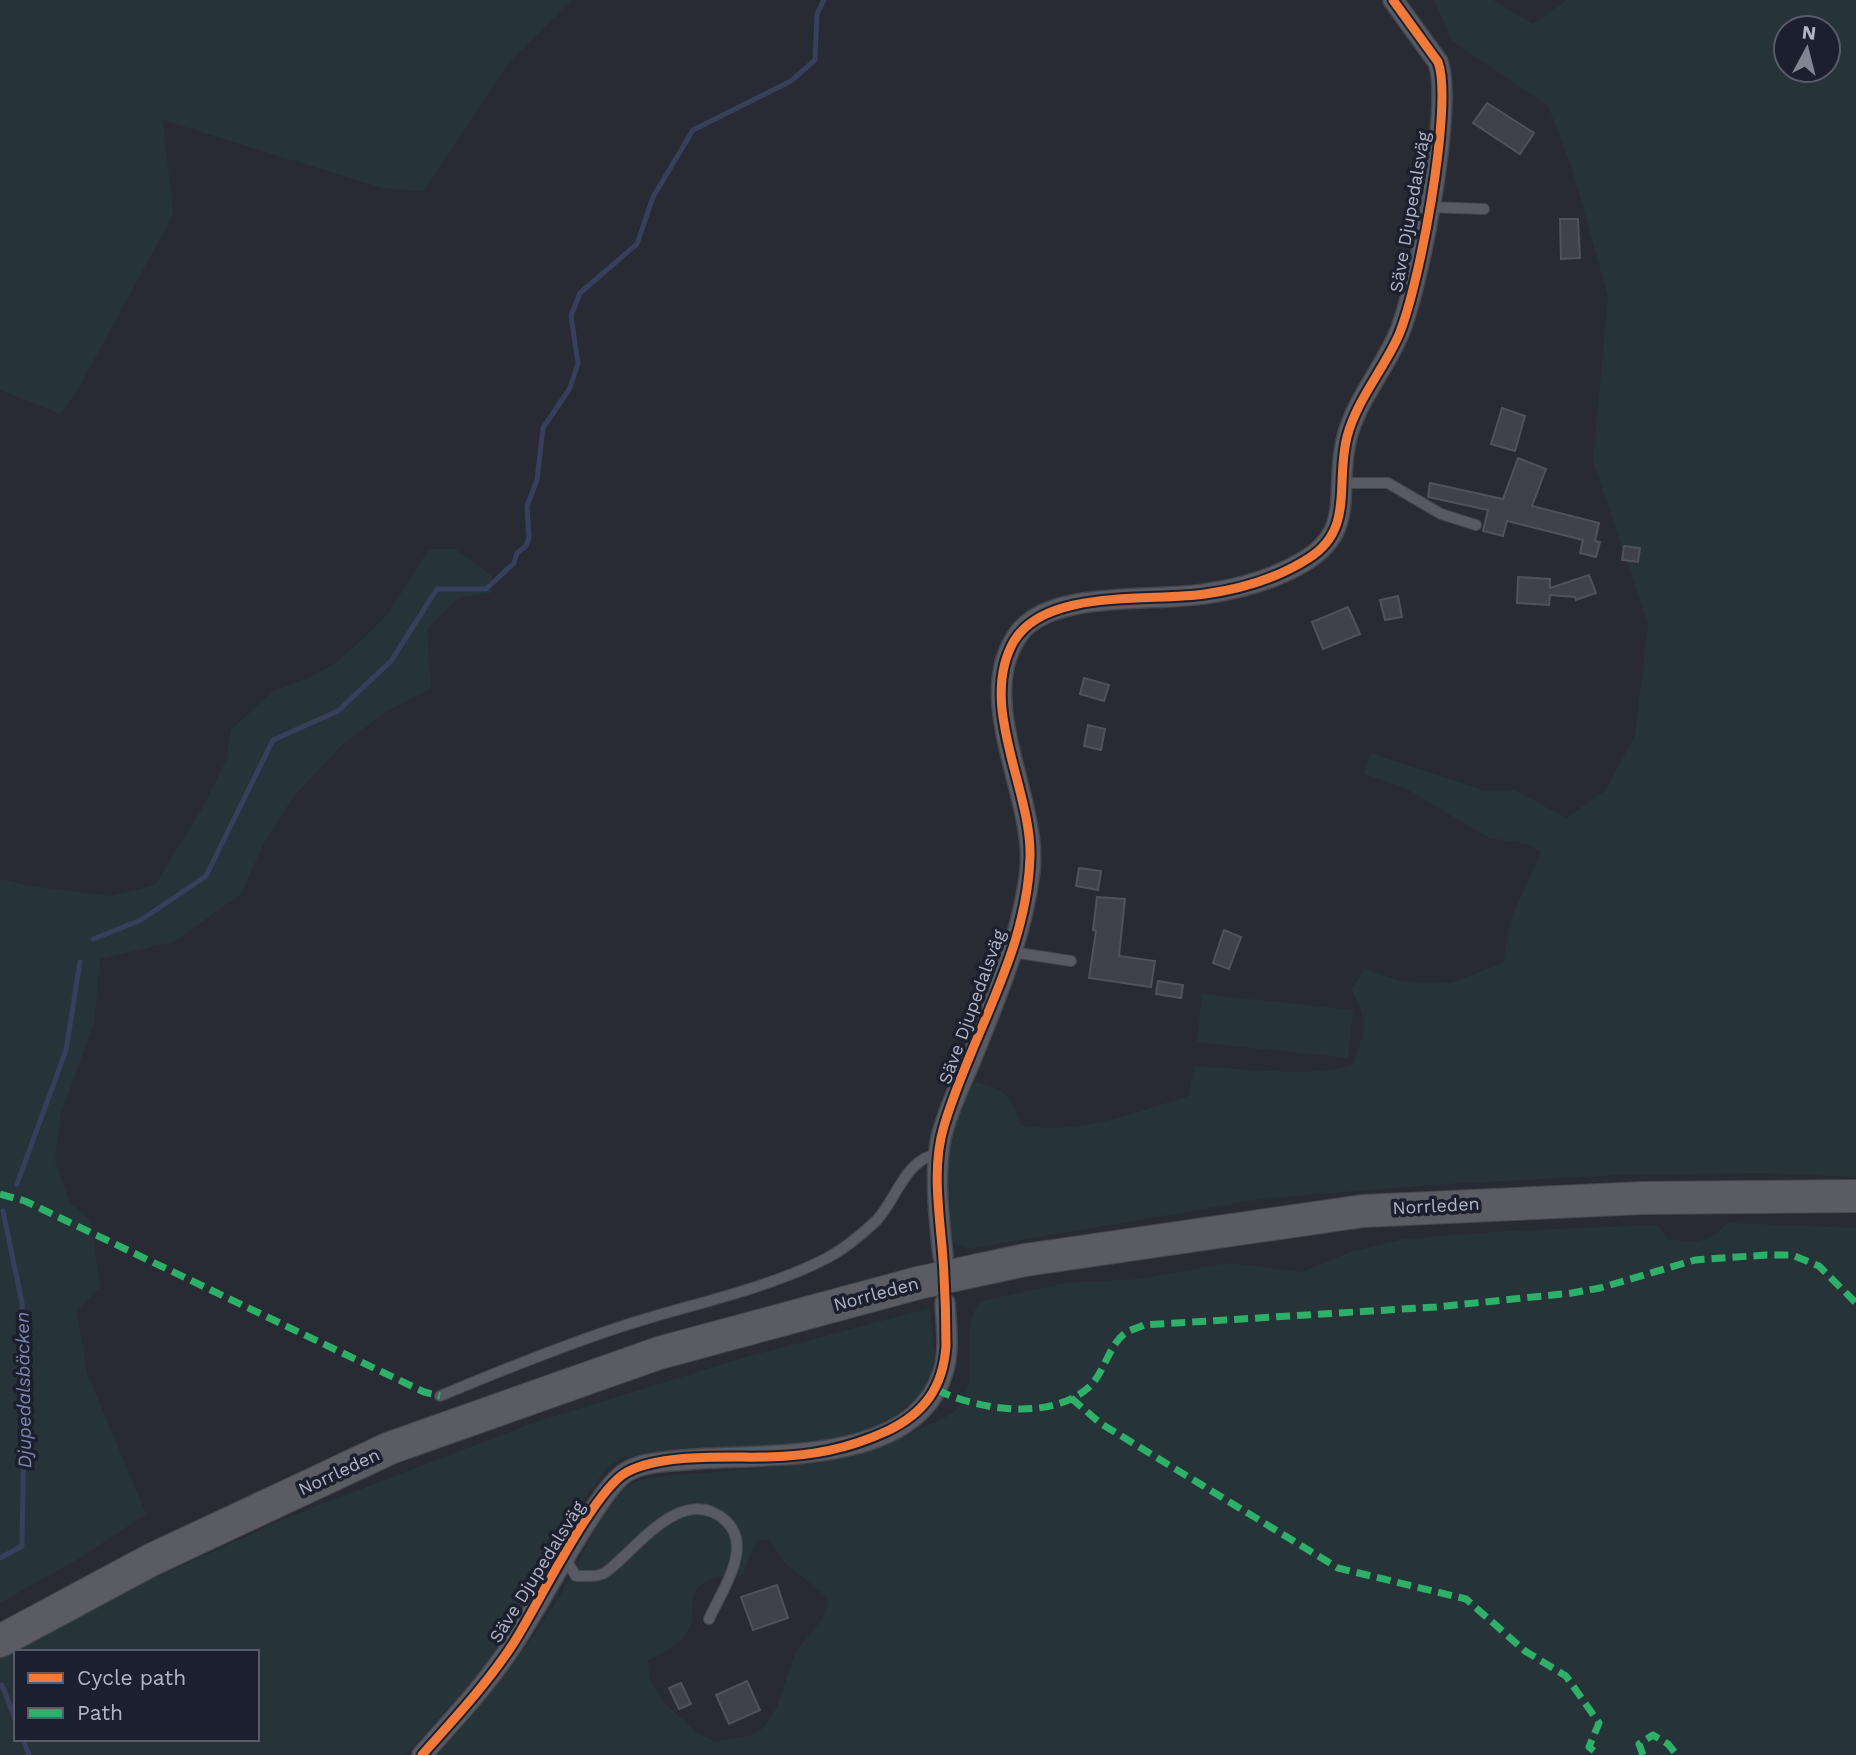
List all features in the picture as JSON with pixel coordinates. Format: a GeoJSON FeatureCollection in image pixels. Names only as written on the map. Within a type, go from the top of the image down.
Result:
{"type":"FeatureCollection","features":[{"type":"Feature","properties":{"kind":"highway","name":"Norrleden"},"geometry":{"type":"LineString","coordinates":[[0,1641],[151,1560],[390,1448],[659,1353],[918,1283],[1025,1260],[1363,1211],[1643,1198],[1856,1196]]}},
{"type":"Feature","properties":{"kind":"street","name":"Säve Djupedalsväg"},"geometry":{"type":"LineString","coordinates":[[943,1256],[939,1154],[944,1125],[1012,952],[1030,871],[1030,844],[1005,726],[1002,689],[1007,660],[1020,632],[1035,617],[1064,606],[1207,594],[1247,585],[1293,567],[1323,548],[1334,536],[1347,437],[1405,318],[1415,284],[1442,114],[1442,73],[1433,52],[1399,12],[1393,0]]}},
{"type":"Feature","properties":{"kind":"street","name":"Säve Djupedalsväg"},"geometry":{"type":"LineString","coordinates":[[422,1755],[512,1646],[563,1557],[608,1489],[625,1473],[639,1467],[704,1458],[804,1455],[838,1450],[902,1424],[923,1407],[937,1390],[944,1369],[945,1303]]}},
{"type":"Feature","properties":{"kind":"lane"},"geometry":{"type":"LineString","coordinates":[[1428,207],[1484,209]]}},
{"type":"Feature","properties":{"kind":"lane"},"geometry":{"type":"LineString","coordinates":[[1341,483],[1388,483],[1441,514],[1476,525]]}},
{"type":"Feature","properties":{"kind":"lane"},"geometry":{"type":"LineString","coordinates":[[1012,952],[1071,961]]}},
{"type":"Feature","properties":{"kind":"lane"},"geometry":{"type":"LineString","coordinates":[[440,1396],[530,1358],[622,1326],[768,1282],[823,1260],[844,1248],[877,1220],[922,1158],[939,1154]]}},
{"type":"Feature","properties":{"kind":"lane"},"geometry":{"type":"LineString","coordinates":[[563,1557],[576,1576],[604,1574],[668,1516],[690,1510],[713,1512],[728,1523],[738,1542],[735,1561],[709,1619]]}},
{"type":"Feature","properties":{"kind":"shaded area"},"geometry":{"type":"Polygon","coordinates":[[[0,0],[572,0],[510,61],[424,191],[382,188],[163,120],[173,215],[77,391],[60,414],[0,390],[0,0]]]}},
{"type":"Feature","properties":{"kind":"shaded area"},"geometry":{"type":"Polygon","coordinates":[[[1434,0],[1493,0],[1533,24],[1567,0],[1856,0],[1856,1177],[1765,1173],[1618,1175],[1446,1184],[1267,1198],[969,1249],[953,1242],[949,1171],[951,1135],[963,1100],[974,1082],[1006,1094],[1021,1125],[1064,1128],[1106,1121],[1189,1096],[1194,1067],[1294,1072],[1353,1065],[1362,1034],[1363,1018],[1351,989],[1365,969],[1400,981],[1451,983],[1503,963],[1511,918],[1541,852],[1528,844],[1489,838],[1403,787],[1364,774],[1370,753],[1483,790],[1515,790],[1566,818],[1605,791],[1635,735],[1648,625],[1593,461],[1608,297],[1573,171],[1548,106],[1452,41],[1434,0]]]}},
{"type":"Feature","properties":{"kind":"shaded area"},"geometry":{"type":"Polygon","coordinates":[[[429,549],[455,549],[492,576],[491,593],[458,598],[427,629],[431,688],[386,712],[343,744],[293,797],[263,845],[241,894],[174,942],[100,959],[94,1023],[60,1116],[55,1161],[70,1203],[91,1220],[100,1287],[77,1311],[87,1373],[146,1514],[80,1558],[0,1603],[0,879],[31,886],[111,896],[155,885],[204,805],[226,760],[231,730],[273,691],[311,677],[338,661],[364,638],[388,614],[429,549]]]}},
{"type":"Feature","properties":{"kind":"shaded area"},"geometry":{"type":"Polygon","coordinates":[[[1202,994],[1353,1010],[1348,1058],[1197,1042],[1202,994]]]}},
{"type":"Feature","properties":{"kind":"shaded area"},"geometry":{"type":"Polygon","coordinates":[[[1728,1223],[1856,1228],[1856,1755],[438,1755],[503,1677],[548,1615],[595,1529],[626,1487],[648,1478],[824,1460],[892,1441],[944,1418],[959,1407],[966,1395],[969,1381],[970,1325],[981,1301],[1067,1283],[1139,1279],[1228,1263],[1302,1272],[1350,1252],[1404,1239],[1507,1231],[1657,1225],[1668,1239],[1694,1241],[1713,1235],[1728,1223]],[[760,1539],[755,1544],[742,1575],[714,1579],[701,1585],[693,1598],[691,1621],[685,1636],[648,1661],[650,1679],[663,1702],[698,1733],[715,1742],[749,1736],[763,1728],[777,1707],[795,1653],[823,1618],[828,1598],[785,1563],[769,1540],[760,1539]]]}},
{"type":"Feature","properties":{"kind":"shaded area"},"geometry":{"type":"Polygon","coordinates":[[[930,1308],[935,1361],[924,1393],[879,1428],[814,1446],[650,1453],[622,1458],[608,1467],[583,1500],[533,1603],[484,1669],[405,1755],[0,1755],[0,1655],[132,1588],[294,1515],[533,1423],[746,1357],[930,1308]]]}},
{"type":"Feature","properties":{"kind":"building"},"geometry":{"type":"Polygon","coordinates":[[[1487,103],[1534,133],[1520,154],[1473,123],[1487,103]]]}},
{"type":"Feature","properties":{"kind":"building"},"geometry":{"type":"Polygon","coordinates":[[[1560,219],[1578,219],[1580,258],[1561,259],[1560,219]]]}},
{"type":"Feature","properties":{"kind":"building"},"geometry":{"type":"Polygon","coordinates":[[[1502,408],[1525,416],[1515,451],[1491,444],[1502,408]]]}},
{"type":"Feature","properties":{"kind":"building"},"geometry":{"type":"Polygon","coordinates":[[[1518,458],[1546,469],[1532,506],[1599,523],[1595,541],[1600,542],[1596,557],[1580,553],[1583,540],[1507,521],[1503,536],[1483,531],[1488,510],[1428,497],[1430,483],[1503,499],[1518,458]]]}},
{"type":"Feature","properties":{"kind":"building"},"geometry":{"type":"Polygon","coordinates":[[[1624,546],[1640,548],[1638,562],[1622,560],[1624,546]]]}},
{"type":"Feature","properties":{"kind":"building"},"geometry":{"type":"Polygon","coordinates":[[[1589,575],[1596,593],[1576,600],[1575,597],[1550,595],[1549,605],[1517,603],[1518,577],[1550,579],[1550,588],[1589,575]]]}},
{"type":"Feature","properties":{"kind":"building"},"geometry":{"type":"Polygon","coordinates":[[[1398,596],[1402,617],[1385,620],[1380,600],[1398,596]]]}},
{"type":"Feature","properties":{"kind":"building"},"geometry":{"type":"Polygon","coordinates":[[[1348,607],[1360,634],[1323,649],[1312,622],[1348,607]]]}},
{"type":"Feature","properties":{"kind":"building"},"geometry":{"type":"Polygon","coordinates":[[[1084,678],[1109,685],[1104,701],[1080,694],[1084,678]]]}},
{"type":"Feature","properties":{"kind":"building"},"geometry":{"type":"Polygon","coordinates":[[[1088,725],[1105,729],[1101,750],[1084,746],[1088,725]]]}},
{"type":"Feature","properties":{"kind":"building"},"geometry":{"type":"Polygon","coordinates":[[[1079,868],[1101,871],[1098,890],[1076,886],[1079,868]]]}},
{"type":"Feature","properties":{"kind":"building"},"geometry":{"type":"Polygon","coordinates":[[[1097,897],[1125,899],[1119,956],[1155,961],[1151,987],[1089,978],[1096,931],[1093,930],[1097,897]]]}},
{"type":"Feature","properties":{"kind":"building"},"geometry":{"type":"Polygon","coordinates":[[[1224,930],[1241,937],[1229,969],[1213,963],[1224,930]]]}},
{"type":"Feature","properties":{"kind":"building"},"geometry":{"type":"Polygon","coordinates":[[[1158,981],[1183,985],[1181,998],[1156,994],[1158,981]]]}},
{"type":"Feature","properties":{"kind":"building"},"geometry":{"type":"Polygon","coordinates":[[[777,1585],[788,1618],[753,1630],[741,1597],[777,1585]]]}},
{"type":"Feature","properties":{"kind":"building"},"geometry":{"type":"Polygon","coordinates":[[[747,1681],[760,1710],[729,1724],[716,1695],[747,1681]]]}},
{"type":"Feature","properties":{"kind":"building"},"geometry":{"type":"Polygon","coordinates":[[[681,1683],[691,1704],[679,1709],[669,1688],[681,1683]]]}},
{"type":"Feature","properties":{"kind":"waterway","name":"Djupedalsbäcken"},"geometry":{"type":"LineString","coordinates":[[93,939],[141,920],[206,876],[273,740],[338,711],[391,661],[437,589],[486,589],[514,563],[517,553],[526,546],[529,538],[527,506],[537,480],[543,428],[570,388],[578,363],[571,316],[580,293],[637,244],[653,197],[693,130],[791,81],[815,60],[817,14],[824,0]]}},
{"type":"Feature","properties":{"kind":"waterway","name":"Djupedalsbäcken"},"geometry":{"type":"LineString","coordinates":[[17,1184],[66,1050],[80,962]]}},
{"type":"Feature","properties":{"kind":"waterway","name":"Djupedalsbäcken"},"geometry":{"type":"LineString","coordinates":[[0,1558],[22,1546],[25,1364],[22,1303],[3,1211]]}},
{"type":"Feature","properties":{"kind":"waterway","name":"Djupedalsbäcken"},"geometry":{"type":"LineString","coordinates":[[2,1685],[14,1716]]}},
{"type":"Feature","properties":{"kind":"waterway","name":"Djupedalsbäcken"},"geometry":{"type":"LineString","coordinates":[[24,1741],[29,1755]]}},
{"type":"Feature","properties":{"kind":"marked path"},"geometry":{"type":"LineString","coordinates":[[0,1194],[25,1201],[424,1392],[440,1396]]}},
{"type":"Feature","properties":{"kind":"marked path"},"geometry":{"type":"LineString","coordinates":[[937,1390],[993,1407],[1014,1409],[1054,1405],[1088,1388],[1119,1339],[1144,1325],[1436,1307],[1572,1293],[1600,1288],[1695,1260],[1792,1255],[1819,1266],[1856,1303]]}},
{"type":"Feature","properties":{"kind":"marked path"},"geometry":{"type":"LineString","coordinates":[[1071,1398],[1100,1423],[1338,1568],[1466,1599],[1525,1651],[1566,1676],[1599,1723],[1589,1747],[1599,1755]]}},
{"type":"Feature","properties":{"kind":"marked path"},"geometry":{"type":"LineString","coordinates":[[1643,1755],[1639,1744],[1653,1735],[1668,1744],[1677,1755]]}},
{"type":"Feature","properties":{"kind":"cycle path"},"geometry":{"type":"LineString","coordinates":[[422,1755],[503,1659],[582,1525],[613,1483],[627,1472],[677,1459],[784,1456],[844,1447],[900,1424],[930,1397],[941,1374],[946,1346],[937,1192],[940,1142],[955,1092],[1009,961],[1027,893],[1030,857],[1028,831],[1003,720],[1001,692],[1004,666],[1014,641],[1029,624],[1049,612],[1100,601],[1205,594],[1246,586],[1272,577],[1309,558],[1333,533],[1341,504],[1347,437],[1363,399],[1397,339],[1405,316],[1415,283],[1438,156],[1442,84],[1438,62],[1393,0]]}}]}
